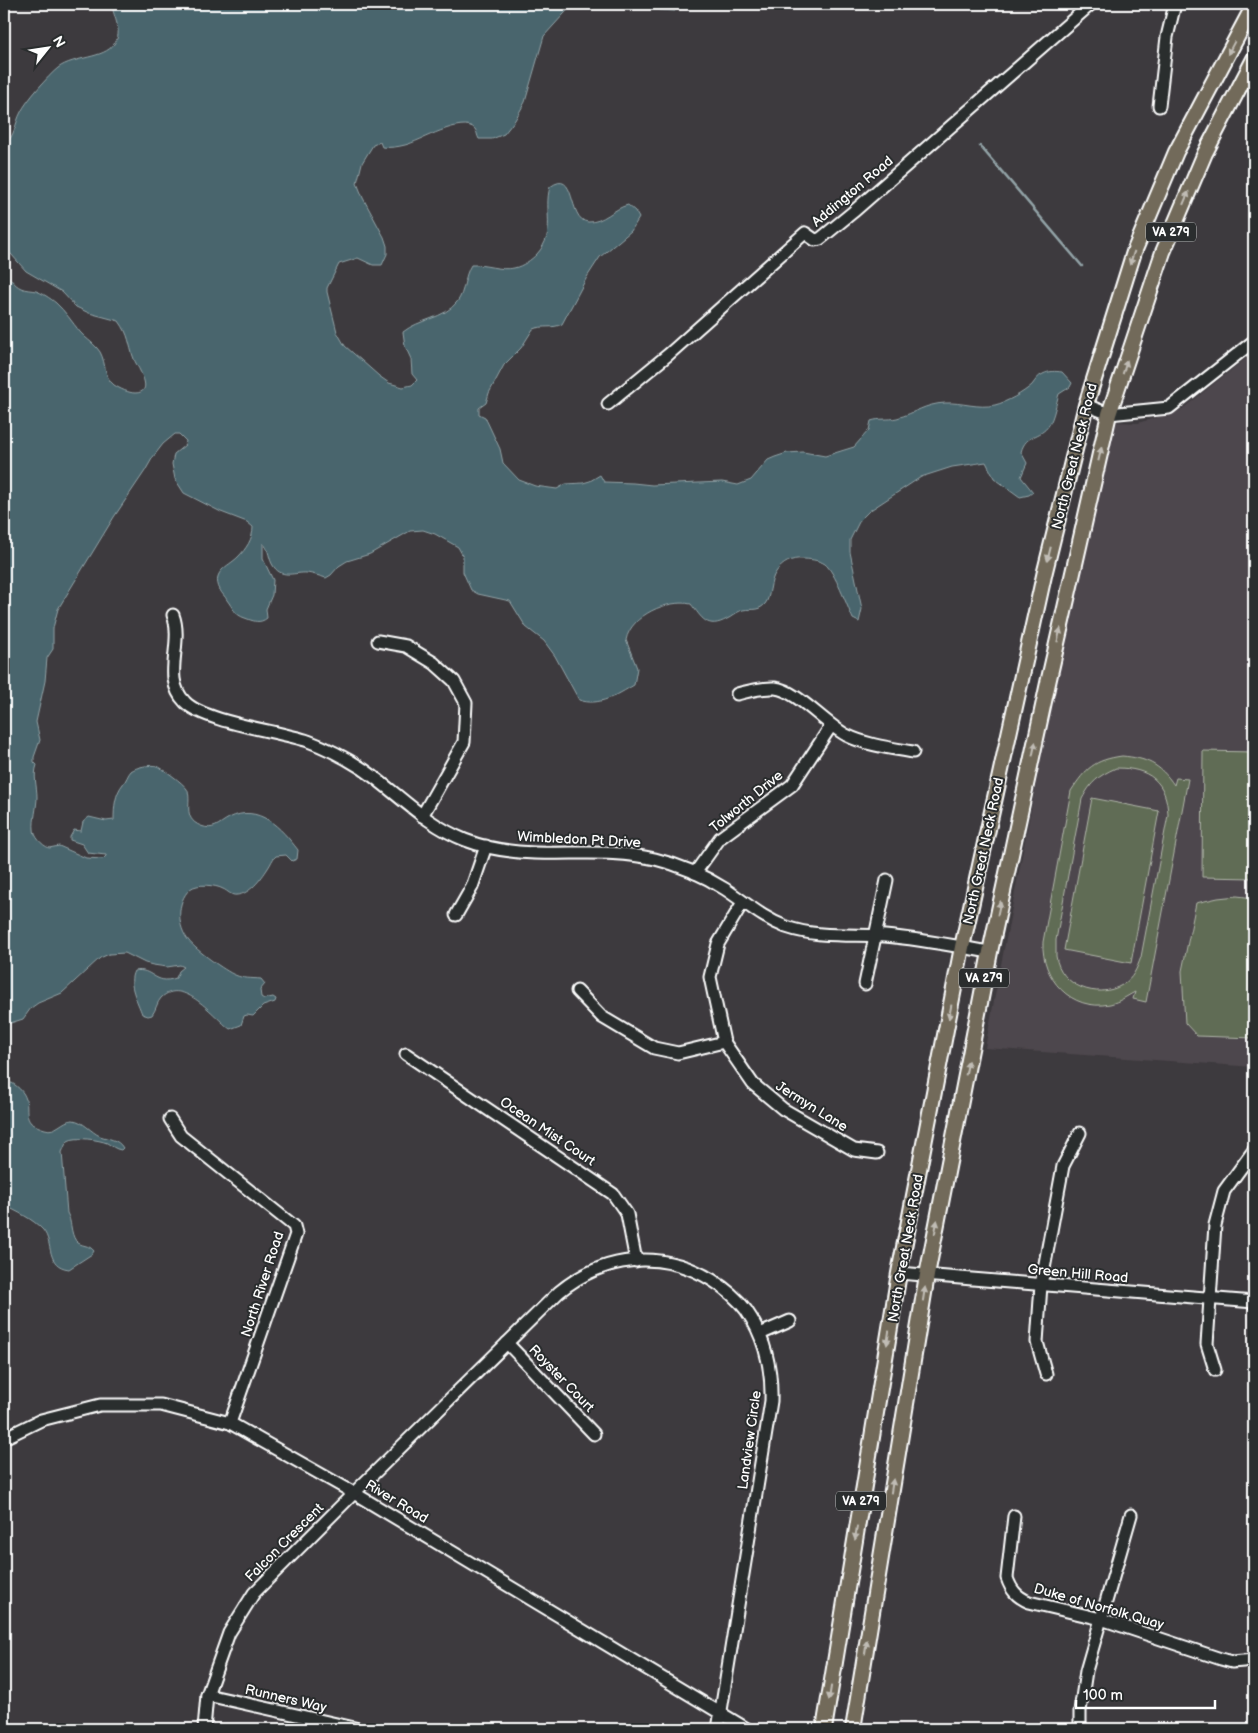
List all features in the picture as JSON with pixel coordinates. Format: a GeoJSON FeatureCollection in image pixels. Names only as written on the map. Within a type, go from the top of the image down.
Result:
{"type":"FeatureCollection","features":[{"type":"Feature","properties":{"kind":"main road","name":"North Great Neck Road"},"geometry":{"type":"LineString","coordinates":[[824,1729],[899,1273],[962,947],[1045,571],[1086,405],[1134,252],[1149,216],[1176,152],[1254,5]]}},
{"type":"Feature","properties":{"kind":"main road","name":"North Great Neck Road"},"geometry":{"type":"LineString","coordinates":[[853,1729],[927,1275],[990,952],[1109,414],[1163,252],[1205,153],[1254,59]]}},
{"type":"Feature","properties":{"kind":"street","name":"Addington Road"},"geometry":{"type":"LineString","coordinates":[[608,404],[669,354],[805,233],[815,240],[820,239],[853,212],[1091,4]]}},
{"type":"Feature","properties":{"kind":"street"},"geometry":{"type":"LineString","coordinates":[[1159,106],[1164,54],[1175,4]]}},
{"type":"Feature","properties":{"kind":"street"},"geometry":{"type":"LineString","coordinates":[[1086,405],[1109,414],[1169,408],[1254,341]]}},
{"type":"Feature","properties":{"kind":"street","name":"Wimbledon Pt Drive"},"geometry":{"type":"LineString","coordinates":[[173,615],[177,638],[173,672],[174,682],[178,692],[187,704],[204,714],[308,741],[332,752],[365,770],[422,816],[444,830],[486,846],[517,852],[540,854],[595,853],[635,856],[677,865],[726,890],[773,922],[805,932],[824,935],[912,939],[990,952]]}},
{"type":"Feature","properties":{"kind":"street"},"geometry":{"type":"LineString","coordinates":[[378,641],[406,646],[434,663],[454,680],[466,703],[464,742],[422,816]]}},
{"type":"Feature","properties":{"kind":"street"},"geometry":{"type":"LineString","coordinates":[[736,694],[768,688],[786,691],[847,735],[866,743],[913,752]]}},
{"type":"Feature","properties":{"kind":"street","name":"Tolworth Drive"},"geometry":{"type":"LineString","coordinates":[[694,873],[720,838],[792,785],[832,726]]}},
{"type":"Feature","properties":{"kind":"street"},"geometry":{"type":"LineString","coordinates":[[456,915],[472,887],[486,846]]}},
{"type":"Feature","properties":{"kind":"street"},"geometry":{"type":"LineString","coordinates":[[865,984],[887,880]]}},
{"type":"Feature","properties":{"kind":"street","name":"Jermyn Lane"},"geometry":{"type":"LineString","coordinates":[[743,902],[718,944],[710,977],[724,1042],[752,1084],[783,1109],[854,1150],[877,1153]]}},
{"type":"Feature","properties":{"kind":"street"},"geometry":{"type":"LineString","coordinates":[[577,991],[602,1017],[654,1048],[678,1053],[724,1042]]}},
{"type":"Feature","properties":{"kind":"street","name":"Ocean Mist Court"},"geometry":{"type":"LineString","coordinates":[[406,1054],[614,1194],[627,1214],[636,1260]]}},
{"type":"Feature","properties":{"kind":"street","name":"North River Road"},"geometry":{"type":"LineString","coordinates":[[170,1119],[181,1136],[294,1226],[296,1234],[230,1423]]}},
{"type":"Feature","properties":{"kind":"street"},"geometry":{"type":"LineString","coordinates":[[1046,1374],[1036,1342],[1041,1285],[1063,1166],[1080,1133]]}},
{"type":"Feature","properties":{"kind":"street"},"geometry":{"type":"LineString","coordinates":[[1215,1370],[1207,1344],[1215,1225],[1224,1191],[1254,1150]]}},
{"type":"Feature","properties":{"kind":"street","name":"Landview Circle"},"geometry":{"type":"LineString","coordinates":[[354,1493],[507,1342],[571,1282],[600,1267],[636,1260],[668,1262],[705,1276],[735,1297],[745,1309],[760,1334],[770,1367],[771,1401],[718,1729]]}},
{"type":"Feature","properties":{"kind":"street","name":"Green Hill Road"},"geometry":{"type":"LineString","coordinates":[[899,1273],[1254,1302]]}},
{"type":"Feature","properties":{"kind":"street"},"geometry":{"type":"LineString","coordinates":[[760,1334],[790,1321]]}},
{"type":"Feature","properties":{"kind":"street","name":"Royster Court"},"geometry":{"type":"LineString","coordinates":[[507,1342],[594,1434]]}},
{"type":"Feature","properties":{"kind":"street","name":"River Road"},"geometry":{"type":"LineString","coordinates":[[4,1438],[41,1420],[100,1405],[161,1405],[230,1423],[354,1493],[747,1729]]}},
{"type":"Feature","properties":{"kind":"street","name":"Falcon Crescent"},"geometry":{"type":"LineString","coordinates":[[204,1729],[207,1695],[229,1633],[254,1593],[354,1493]]}},
{"type":"Feature","properties":{"kind":"street","name":"Duke of Norfolk Quay"},"geometry":{"type":"LineString","coordinates":[[1014,1516],[1007,1578],[1014,1593],[1020,1598],[1028,1602],[1101,1619],[1221,1659],[1244,1662],[1254,1660]]}},
{"type":"Feature","properties":{"kind":"street"},"geometry":{"type":"LineString","coordinates":[[1080,1729],[1080,1711],[1086,1670],[1131,1516]]}},
{"type":"Feature","properties":{"kind":"street","name":"Runners Way"},"geometry":{"type":"LineString","coordinates":[[207,1695],[359,1729]]}},
{"type":"Feature","properties":{"kind":"shaded area"},"geometry":{"type":"Polygon","coordinates":[[[1254,352],[1254,1067],[985,1048],[1053,695],[1116,422],[1138,423],[1181,410],[1254,352]]]}},
{"type":"Feature","properties":{"kind":"green space"},"geometry":{"type":"Polygon","coordinates":[[[1203,751],[1254,752],[1254,878],[1202,877],[1203,751]]]}},
{"type":"Feature","properties":{"kind":"green space"},"geometry":{"type":"Polygon","coordinates":[[[1122,756],[1138,758],[1152,763],[1174,785],[1176,778],[1188,779],[1146,1002],[1133,999],[1135,992],[1110,1004],[1096,1005],[1083,1003],[1061,990],[1047,968],[1043,942],[1071,791],[1081,776],[1092,766],[1122,756]],[[1116,768],[1104,774],[1092,784],[1082,799],[1056,940],[1056,956],[1064,975],[1081,987],[1091,990],[1102,991],[1112,989],[1126,983],[1138,965],[1168,815],[1167,803],[1160,785],[1147,774],[1116,768]]]}},
{"type":"Feature","properties":{"kind":"green space"},"geometry":{"type":"Polygon","coordinates":[[[1092,798],[1159,811],[1131,963],[1064,950],[1092,798]]]}},
{"type":"Feature","properties":{"kind":"green space"},"geometry":{"type":"Polygon","coordinates":[[[1237,896],[1254,898],[1254,1038],[1197,1036],[1185,1023],[1182,971],[1196,903],[1237,896]]]}},
{"type":"Feature","properties":{"kind":"water"},"geometry":{"type":"Polygon","coordinates":[[[112,4],[573,4],[544,36],[525,102],[515,120],[504,134],[492,139],[479,139],[475,129],[461,125],[402,146],[382,147],[380,142],[373,145],[362,163],[357,183],[384,237],[387,254],[382,265],[373,265],[358,258],[339,264],[327,288],[337,332],[345,346],[389,383],[403,387],[412,385],[417,380],[412,374],[411,359],[405,346],[403,332],[452,308],[460,298],[471,265],[503,269],[514,268],[527,263],[537,254],[543,246],[548,229],[548,196],[550,187],[559,183],[564,184],[568,189],[577,213],[581,219],[588,222],[604,218],[628,205],[635,211],[639,218],[631,231],[600,257],[562,324],[533,329],[521,348],[504,365],[489,393],[486,403],[479,408],[479,414],[485,417],[500,449],[503,463],[519,480],[535,486],[557,489],[566,484],[590,481],[600,475],[604,482],[652,485],[722,482],[738,485],[751,480],[768,460],[787,453],[803,452],[825,456],[854,447],[869,430],[871,421],[897,418],[938,404],[995,405],[1024,391],[1043,374],[1062,372],[1072,383],[1070,387],[1059,394],[1049,425],[1026,442],[1021,452],[1027,463],[1021,477],[1033,492],[1020,497],[994,478],[986,462],[952,467],[921,477],[869,511],[860,520],[850,540],[850,552],[862,609],[859,622],[853,619],[837,581],[825,564],[811,560],[791,560],[781,566],[776,572],[767,601],[762,607],[740,611],[729,618],[714,623],[710,623],[702,618],[691,604],[682,603],[662,607],[643,616],[629,631],[626,640],[637,668],[634,685],[608,699],[586,702],[579,700],[555,656],[544,641],[526,627],[510,601],[478,594],[471,590],[463,572],[463,556],[458,547],[435,534],[423,530],[410,531],[370,554],[347,561],[326,578],[307,573],[281,573],[272,564],[263,543],[263,559],[273,580],[272,595],[266,609],[267,618],[262,621],[256,621],[239,615],[234,611],[221,591],[218,578],[222,570],[238,557],[246,547],[252,536],[253,527],[247,522],[221,512],[184,493],[175,479],[172,464],[174,454],[185,445],[186,441],[179,434],[175,434],[163,444],[153,457],[58,609],[53,628],[53,649],[47,658],[45,681],[36,722],[40,740],[34,757],[34,762],[37,765],[35,773],[37,797],[34,832],[39,840],[49,848],[59,846],[86,858],[103,859],[106,855],[88,853],[82,844],[70,840],[70,837],[74,830],[81,831],[83,822],[89,817],[106,821],[114,820],[117,796],[130,772],[136,768],[151,765],[164,770],[187,789],[189,794],[189,814],[195,823],[201,826],[209,828],[240,814],[250,814],[260,816],[277,826],[298,850],[297,859],[292,861],[286,855],[276,856],[259,881],[242,894],[233,895],[220,888],[211,886],[193,887],[185,894],[180,907],[182,929],[189,941],[198,950],[230,973],[245,978],[261,979],[265,984],[260,990],[261,997],[264,999],[273,997],[276,999],[275,1002],[263,1006],[253,1016],[244,1016],[241,1025],[230,1029],[198,1001],[179,992],[170,993],[161,998],[155,1011],[152,1015],[148,1016],[142,1014],[132,987],[134,971],[140,970],[163,980],[169,980],[176,978],[179,971],[184,967],[180,965],[167,967],[153,965],[125,953],[109,954],[100,958],[62,993],[38,1003],[31,1008],[23,1019],[4,1025],[4,273],[19,287],[41,293],[59,306],[80,332],[100,352],[108,377],[114,385],[135,393],[141,392],[145,384],[134,359],[127,335],[119,321],[89,313],[76,307],[62,292],[26,271],[4,246],[4,145],[13,134],[24,107],[54,71],[72,61],[103,52],[114,44],[117,39],[118,29],[112,4]]]}},
{"type":"Feature","properties":{"kind":"water"},"geometry":{"type":"Polygon","coordinates":[[[639,4],[672,4],[675,11],[660,10],[639,4]]]}},
{"type":"Feature","properties":{"kind":"water"},"geometry":{"type":"Polygon","coordinates":[[[12,1083],[24,1094],[28,1119],[32,1124],[49,1130],[69,1121],[77,1121],[100,1136],[116,1141],[123,1148],[119,1150],[104,1142],[82,1139],[68,1141],[65,1145],[62,1152],[67,1213],[76,1241],[90,1247],[94,1251],[69,1269],[61,1267],[53,1259],[46,1235],[39,1226],[4,1205],[4,1084],[12,1083]]]}},
{"type":"Feature","properties":{"kind":"waterway"},"geometry":{"type":"LineString","coordinates":[[980,146],[1082,266]]}}]}
